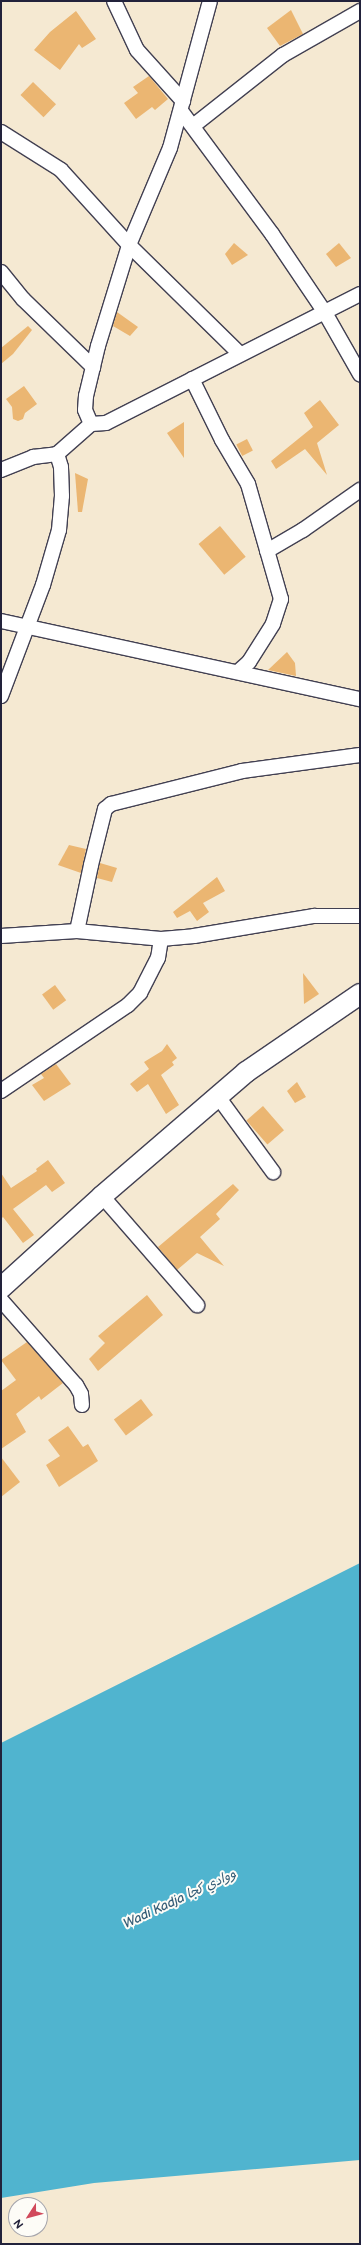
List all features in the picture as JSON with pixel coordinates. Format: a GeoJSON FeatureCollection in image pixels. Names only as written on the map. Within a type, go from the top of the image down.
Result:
{"type":"FeatureCollection","features":[{"type":"Feature","properties":{"kind":"main road"},"geometry":{"type":"LineString","coordinates":[[1,1288],[102,1196],[219,1098],[246,1072],[360,994]]}},
{"type":"Feature","properties":{"kind":"street"},"geometry":{"type":"LineString","coordinates":[[114,1],[137,50],[182,106],[193,126],[272,234],[324,311],[360,374]]}},
{"type":"Feature","properties":{"kind":"street"},"geometry":{"type":"LineString","coordinates":[[91,424],[85,410],[93,367],[129,245],[170,148],[210,1]]}},
{"type":"Feature","properties":{"kind":"street"},"geometry":{"type":"LineString","coordinates":[[193,126],[283,55],[360,11]]}},
{"type":"Feature","properties":{"kind":"street"},"geometry":{"type":"LineString","coordinates":[[1,132],[61,170],[129,245],[240,354]]}},
{"type":"Feature","properties":{"kind":"street"},"geometry":{"type":"LineString","coordinates":[[1,272],[23,299],[93,367]]}},
{"type":"Feature","properties":{"kind":"street"},"geometry":{"type":"LineString","coordinates":[[2,469],[33,456],[57,454],[91,424],[106,424],[324,311],[360,294]]}},
{"type":"Feature","properties":{"kind":"street"},"geometry":{"type":"LineString","coordinates":[[192,379],[222,440],[248,484],[281,599],[272,624],[249,662],[238,672]]}},
{"type":"Feature","properties":{"kind":"street"},"geometry":{"type":"LineString","coordinates":[[1,696],[26,626],[43,585],[59,530],[62,504],[61,467],[57,454]]}},
{"type":"Feature","properties":{"kind":"street"},"geometry":{"type":"LineString","coordinates":[[267,551],[303,530],[360,490]]}},
{"type":"Feature","properties":{"kind":"street"},"geometry":{"type":"LineString","coordinates":[[1,621],[359,698]]}},
{"type":"Feature","properties":{"kind":"street"},"geometry":{"type":"LineString","coordinates":[[77,932],[94,851],[106,809],[111,804],[242,771],[360,756]]}},
{"type":"Feature","properties":{"kind":"street"},"geometry":{"type":"LineString","coordinates":[[1,936],[77,932],[161,939],[194,936],[314,916],[360,916]]}},
{"type":"Feature","properties":{"kind":"street"},"geometry":{"type":"LineString","coordinates":[[1,1091],[128,1005],[140,993],[155,964],[161,939]]}},
{"type":"Feature","properties":{"kind":"street"},"geometry":{"type":"LineString","coordinates":[[219,1098],[273,1172]]}},
{"type":"Feature","properties":{"kind":"street"},"geometry":{"type":"LineString","coordinates":[[102,1196],[197,1305]]}},
{"type":"Feature","properties":{"kind":"street"},"geometry":{"type":"LineString","coordinates":[[1,1300],[76,1385],[82,1394],[82,1405]]}},
{"type":"Feature","properties":{"kind":"water","name":"Wadi Kadja ووادي كجا"},"geometry":{"type":"Polygon","coordinates":[[[360,1563],[360,2160],[94,2183],[1,2198],[1,1743],[360,1563]]]}},
{"type":"Feature","properties":{"kind":"building"},"geometry":{"type":"Polygon","coordinates":[[[291,10],[303,34],[280,46],[267,28],[291,10]]]}},
{"type":"Feature","properties":{"kind":"building"},"geometry":{"type":"Polygon","coordinates":[[[76,11],[96,39],[82,48],[79,44],[60,70],[34,50],[50,32],[76,11]]]}},
{"type":"Feature","properties":{"kind":"building"},"geometry":{"type":"Polygon","coordinates":[[[149,76],[168,99],[155,110],[152,107],[136,119],[124,103],[138,93],[133,87],[149,76]]]}},
{"type":"Feature","properties":{"kind":"building"},"geometry":{"type":"Polygon","coordinates":[[[33,82],[56,104],[44,117],[20,95],[33,82]]]}},
{"type":"Feature","properties":{"kind":"building"},"geometry":{"type":"Polygon","coordinates":[[[234,243],[248,255],[232,265],[225,254],[234,243]]]}},
{"type":"Feature","properties":{"kind":"building"},"geometry":{"type":"Polygon","coordinates":[[[339,243],[351,258],[336,267],[326,254],[339,243]]]}},
{"type":"Feature","properties":{"kind":"building"},"geometry":{"type":"Polygon","coordinates":[[[117,312],[138,327],[130,336],[113,326],[117,312]]]}},
{"type":"Feature","properties":{"kind":"building"},"geometry":{"type":"Polygon","coordinates":[[[28,326],[32,330],[13,354],[1,364],[1,348],[28,326]]]}},
{"type":"Feature","properties":{"kind":"building"},"geometry":{"type":"Polygon","coordinates":[[[24,386],[37,404],[25,413],[23,419],[18,421],[13,419],[12,407],[6,399],[24,386]]]}},
{"type":"Feature","properties":{"kind":"building"},"geometry":{"type":"Polygon","coordinates":[[[320,400],[339,425],[317,443],[327,475],[305,449],[276,469],[271,461],[313,427],[304,413],[320,400]]]}},
{"type":"Feature","properties":{"kind":"building"},"geometry":{"type":"Polygon","coordinates":[[[184,422],[184,458],[167,433],[184,422]]]}},
{"type":"Feature","properties":{"kind":"building"},"geometry":{"type":"Polygon","coordinates":[[[247,439],[253,451],[242,456],[236,444],[247,439]]]}},
{"type":"Feature","properties":{"kind":"building"},"geometry":{"type":"Polygon","coordinates":[[[75,473],[88,479],[82,512],[78,512],[75,473]]]}},
{"type":"Feature","properties":{"kind":"building"},"geometry":{"type":"Polygon","coordinates":[[[220,526],[246,557],[224,575],[199,544],[220,526]]]}},
{"type":"Feature","properties":{"kind":"building"},"geometry":{"type":"Polygon","coordinates":[[[287,652],[295,663],[296,676],[268,670],[287,652]]]}},
{"type":"Feature","properties":{"kind":"building"},"geometry":{"type":"Polygon","coordinates":[[[69,845],[86,849],[81,873],[58,865],[69,845]]]}},
{"type":"Feature","properties":{"kind":"building"},"geometry":{"type":"Polygon","coordinates":[[[100,863],[117,868],[112,882],[97,878],[100,863]]]}},
{"type":"Feature","properties":{"kind":"building"},"geometry":{"type":"Polygon","coordinates":[[[217,877],[225,891],[203,903],[209,912],[197,921],[190,911],[177,918],[173,912],[217,877]]]}},
{"type":"Feature","properties":{"kind":"building"},"geometry":{"type":"Polygon","coordinates":[[[303,973],[319,994],[304,1004],[303,973]]]}},
{"type":"Feature","properties":{"kind":"building"},"geometry":{"type":"Polygon","coordinates":[[[55,985],[66,1000],[53,1010],[42,994],[55,985]]]}},
{"type":"Feature","properties":{"kind":"building"},"geometry":{"type":"Polygon","coordinates":[[[167,1044],[177,1058],[172,1062],[174,1065],[161,1075],[179,1105],[166,1114],[148,1084],[137,1092],[130,1084],[149,1069],[144,1062],[162,1051],[167,1044]]]}},
{"type":"Feature","properties":{"kind":"building"},"geometry":{"type":"Polygon","coordinates":[[[56,1064],[71,1084],[44,1101],[32,1085],[44,1078],[41,1074],[56,1064]]]}},
{"type":"Feature","properties":{"kind":"building"},"geometry":{"type":"Polygon","coordinates":[[[297,1082],[306,1097],[295,1103],[287,1091],[297,1082]]]}},
{"type":"Feature","properties":{"kind":"building"},"geometry":{"type":"Polygon","coordinates":[[[263,1106],[284,1130],[267,1145],[246,1120],[263,1106]]]}},
{"type":"Feature","properties":{"kind":"building"},"geometry":{"type":"Polygon","coordinates":[[[48,1160],[65,1183],[52,1192],[46,1185],[13,1209],[34,1235],[23,1243],[3,1217],[1,1219],[1,1173],[11,1188],[37,1171],[36,1169],[48,1160]]]}},
{"type":"Feature","properties":{"kind":"building"},"geometry":{"type":"Polygon","coordinates":[[[233,1184],[239,1190],[216,1214],[220,1219],[200,1237],[224,1266],[197,1253],[177,1270],[158,1247],[233,1184]]]}},
{"type":"Feature","properties":{"kind":"building"},"geometry":{"type":"Polygon","coordinates":[[[147,1295],[163,1315],[98,1371],[89,1359],[105,1343],[98,1336],[147,1295]]]}},
{"type":"Feature","properties":{"kind":"building"},"geometry":{"type":"Polygon","coordinates":[[[27,1342],[63,1383],[41,1400],[39,1396],[16,1414],[26,1432],[1,1449],[1,1391],[16,1380],[1,1360],[27,1342]]]}},
{"type":"Feature","properties":{"kind":"building"},"geometry":{"type":"Polygon","coordinates":[[[141,1399],[153,1415],[126,1435],[114,1419],[141,1399]]]}},
{"type":"Feature","properties":{"kind":"building"},"geometry":{"type":"Polygon","coordinates":[[[68,1426],[83,1447],[88,1444],[98,1461],[59,1487],[46,1465],[60,1456],[48,1440],[68,1426]]]}},
{"type":"Feature","properties":{"kind":"building"},"geometry":{"type":"Polygon","coordinates":[[[1,1457],[20,1482],[1,1497],[1,1457]]]}}]}
